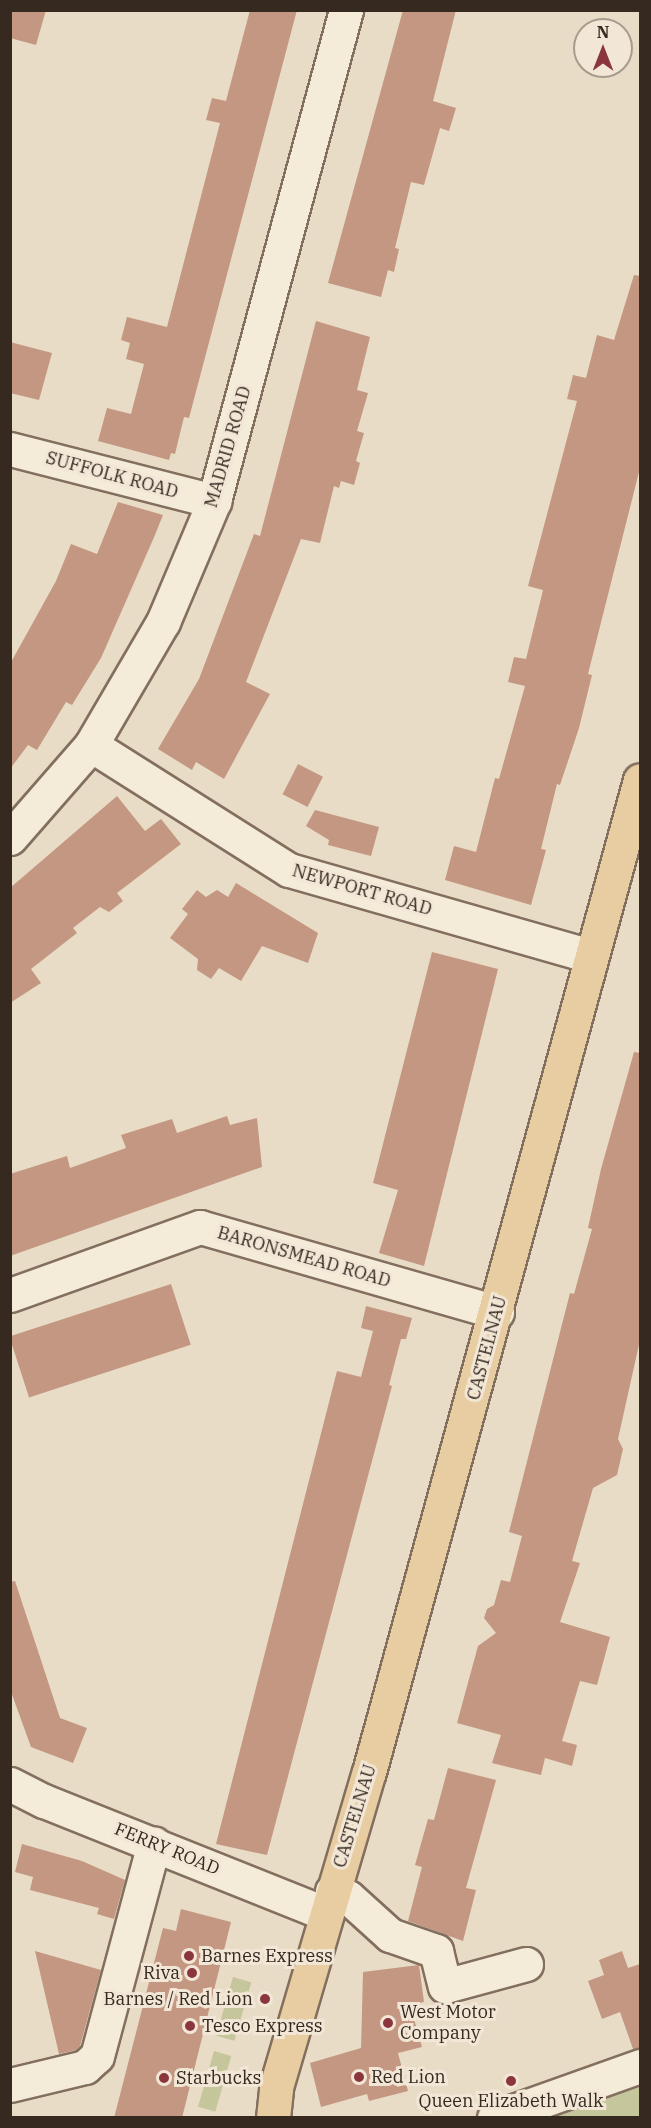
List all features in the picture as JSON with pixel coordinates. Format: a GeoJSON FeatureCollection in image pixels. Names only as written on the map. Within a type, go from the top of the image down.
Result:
{"type":"FeatureCollection","features":[{"type":"Feature","properties":{"kind":"main road","name":"CASTELNAU"},"geometry":{"type":"LineString","coordinates":[[273,2118],[276,2087],[328,1902],[366,1783],[497,1312],[640,780]]}},
{"type":"Feature","properties":{"kind":"street","name":"MADRID ROAD"},"geometry":{"type":"LineString","coordinates":[[10,838],[91,745],[163,622],[214,501],[346,10]]}},
{"type":"Feature","properties":{"kind":"street","name":"SUFFOLK ROAD"},"geometry":{"type":"LineString","coordinates":[[10,448],[214,501]]}},
{"type":"Feature","properties":{"kind":"street","name":"NEWPORT ROAD"},"geometry":{"type":"LineString","coordinates":[[91,745],[289,870],[591,956]]}},
{"type":"Feature","properties":{"kind":"street","name":"BARONSMEAD ROAD"},"geometry":{"type":"LineString","coordinates":[[10,1295],[200,1227],[497,1312]]}},
{"type":"Feature","properties":{"kind":"street","name":"FERRY ROAD"},"geometry":{"type":"LineString","coordinates":[[10,1784],[44,1801],[154,1843],[328,1902],[348,1898],[390,1935],[436,1951],[445,1986],[526,1964]]}},
{"type":"Feature","properties":{"kind":"street"},"geometry":{"type":"LineString","coordinates":[[10,2085],[85,2067],[97,2056],[154,1843]]}},
{"type":"Feature","properties":{"kind":"street"},"geometry":{"type":"LineString","coordinates":[[494,2118],[640,2066]]}},
{"type":"Feature","properties":{"kind":"green space"},"geometry":{"type":"Polygon","coordinates":[[[233,1977],[251,1982],[234,2041],[216,2036],[233,1977]]]}},
{"type":"Feature","properties":{"kind":"green space"},"geometry":{"type":"Polygon","coordinates":[[[214,2051],[231,2056],[215,2112],[198,2107],[214,2051]]]}},
{"type":"Feature","properties":{"kind":"green space"},"geometry":{"type":"Polygon","coordinates":[[[640,2087],[640,2117],[550,2117],[640,2087]]]}},
{"type":"Feature","properties":{"kind":"building"},"geometry":{"type":"Polygon","coordinates":[[[10,10],[46,10],[36,45],[10,38],[10,10]]]}},
{"type":"Feature","properties":{"kind":"building"},"geometry":{"type":"Polygon","coordinates":[[[250,10],[297,10],[189,418],[184,417],[175,454],[171,453],[169,460],[98,441],[107,408],[131,414],[144,364],[126,359],[130,343],[121,340],[127,317],[167,327],[220,123],[206,120],[212,98],[226,101],[250,10]]]}},
{"type":"Feature","properties":{"kind":"building"},"geometry":{"type":"Polygon","coordinates":[[[403,10],[456,10],[433,101],[456,108],[449,131],[440,128],[424,185],[411,182],[395,248],[399,249],[394,272],[388,270],[381,297],[328,283],[403,10]]]}},
{"type":"Feature","properties":{"kind":"building"},"geometry":{"type":"Polygon","coordinates":[[[634,275],[640,276],[640,468],[588,674],[592,675],[579,728],[560,785],[557,784],[541,849],[546,850],[531,905],[445,880],[454,846],[476,852],[495,778],[499,779],[525,686],[508,682],[514,657],[526,659],[543,590],[528,586],[577,401],[567,399],[573,375],[586,378],[597,335],[614,340],[634,275]]]}},
{"type":"Feature","properties":{"kind":"building"},"geometry":{"type":"Polygon","coordinates":[[[316,321],[370,337],[357,390],[368,393],[357,431],[364,433],[356,461],[360,463],[354,485],[341,481],[339,488],[334,486],[320,543],[301,539],[246,682],[270,694],[224,779],[196,762],[192,770],[158,749],[199,679],[254,534],[260,536],[316,321]]]}},
{"type":"Feature","properties":{"kind":"building"},"geometry":{"type":"Polygon","coordinates":[[[10,342],[52,353],[39,400],[10,393],[10,342]]]}},
{"type":"Feature","properties":{"kind":"building"},"geometry":{"type":"Polygon","coordinates":[[[118,502],[163,515],[101,658],[72,705],[66,702],[37,750],[28,745],[10,769],[10,664],[56,581],[71,544],[97,554],[118,502]]]}},
{"type":"Feature","properties":{"kind":"building"},"geometry":{"type":"Polygon","coordinates":[[[298,764],[323,777],[308,807],[283,794],[298,764]]]}},
{"type":"Feature","properties":{"kind":"building"},"geometry":{"type":"Polygon","coordinates":[[[117,796],[145,831],[161,819],[181,844],[117,893],[123,901],[109,912],[100,907],[73,928],[77,933],[31,969],[41,983],[10,1003],[10,888],[117,796]]]}},
{"type":"Feature","properties":{"kind":"building"},"geometry":{"type":"Polygon","coordinates":[[[315,810],[379,827],[371,856],[328,845],[329,840],[306,826],[315,810]]]}},
{"type":"Feature","properties":{"kind":"building"},"geometry":{"type":"Polygon","coordinates":[[[236,883],[318,933],[308,963],[262,946],[241,981],[219,968],[211,979],[197,970],[198,959],[170,938],[188,914],[182,909],[197,890],[206,897],[217,890],[228,897],[236,883]]]}},
{"type":"Feature","properties":{"kind":"building"},"geometry":{"type":"Polygon","coordinates":[[[432,952],[498,969],[424,1266],[379,1253],[398,1190],[373,1183],[432,952]]]}},
{"type":"Feature","properties":{"kind":"building"},"geometry":{"type":"Polygon","coordinates":[[[634,1052],[640,1053],[640,1340],[618,1439],[623,1449],[617,1475],[593,1488],[572,1561],[580,1563],[560,1622],[610,1637],[597,1685],[580,1681],[562,1741],[577,1745],[572,1766],[545,1758],[541,1775],[492,1763],[501,1735],[457,1723],[478,1646],[496,1633],[484,1618],[487,1609],[494,1605],[501,1580],[510,1582],[522,1536],[509,1532],[570,1293],[574,1294],[592,1229],[588,1228],[601,1169],[634,1052]]]}},
{"type":"Feature","properties":{"kind":"building"},"geometry":{"type":"Polygon","coordinates":[[[227,1116],[230,1125],[257,1118],[262,1167],[10,1256],[10,1174],[67,1156],[70,1168],[126,1148],[121,1135],[172,1119],[177,1133],[227,1116]]]}},
{"type":"Feature","properties":{"kind":"building"},"geometry":{"type":"Polygon","coordinates":[[[171,1284],[191,1345],[29,1397],[10,1336],[171,1284]]]}},
{"type":"Feature","properties":{"kind":"building"},"geometry":{"type":"Polygon","coordinates":[[[366,1306],[412,1318],[406,1339],[401,1339],[389,1385],[392,1386],[267,1855],[216,1844],[337,1371],[361,1377],[373,1331],[361,1328],[366,1306]]]}},
{"type":"Feature","properties":{"kind":"building"},"geometry":{"type":"Polygon","coordinates":[[[15,1581],[60,1718],[87,1728],[73,1763],[31,1747],[10,1689],[10,1582],[15,1581]]]}},
{"type":"Feature","properties":{"kind":"building"},"geometry":{"type":"Polygon","coordinates":[[[448,1768],[496,1780],[466,1888],[476,1890],[463,1941],[408,1921],[422,1867],[415,1865],[428,1819],[434,1820],[448,1768]]]}},
{"type":"Feature","properties":{"kind":"building"},"geometry":{"type":"Polygon","coordinates":[[[22,1844],[82,1861],[125,1880],[114,1919],[97,1914],[99,1908],[30,1890],[33,1877],[15,1872],[22,1844]]]}},
{"type":"Feature","properties":{"kind":"building"},"geometry":{"type":"Polygon","coordinates":[[[181,1909],[231,1922],[182,2118],[114,2118],[163,1928],[176,1931],[181,1909]]]}},
{"type":"Feature","properties":{"kind":"building"},"geometry":{"type":"Polygon","coordinates":[[[35,1951],[101,1970],[80,2046],[76,2050],[59,2054],[35,1951]]]}},
{"type":"Feature","properties":{"kind":"building"},"geometry":{"type":"Polygon","coordinates":[[[622,1951],[628,1968],[640,1964],[640,2048],[633,2049],[620,2012],[602,2019],[588,1981],[604,1975],[599,1960],[622,1951]]]}},
{"type":"Feature","properties":{"kind":"building"},"geometry":{"type":"Polygon","coordinates":[[[419,1965],[424,2002],[410,2005],[422,2047],[398,2053],[408,2091],[369,2101],[367,2094],[321,2107],[310,2063],[361,2048],[363,1972],[419,1965]]]}},
{"type":"Feature","properties":{"kind":"place","name":"Barnes Express"},"geometry":{"type":"Point","coordinates":[189,1956]}},
{"type":"Feature","properties":{"kind":"place","name":"Riva"},"geometry":{"type":"Point","coordinates":[192,1973]}},
{"type":"Feature","properties":{"kind":"place","name":"Barnes / Red Lion"},"geometry":{"type":"Point","coordinates":[265,1999]}},
{"type":"Feature","properties":{"kind":"place","name":"West Motor Company"},"geometry":{"type":"Point","coordinates":[388,2023]}},
{"type":"Feature","properties":{"kind":"place","name":"Tesco Express"},"geometry":{"type":"Point","coordinates":[190,2026]}},
{"type":"Feature","properties":{"kind":"place","name":"Red Lion"},"geometry":{"type":"Point","coordinates":[359,2077]}},
{"type":"Feature","properties":{"kind":"place","name":"Starbucks"},"geometry":{"type":"Point","coordinates":[164,2078]}},
{"type":"Feature","properties":{"kind":"place","name":"Queen Elizabeth Walk"},"geometry":{"type":"Point","coordinates":[511,2081]}}]}
